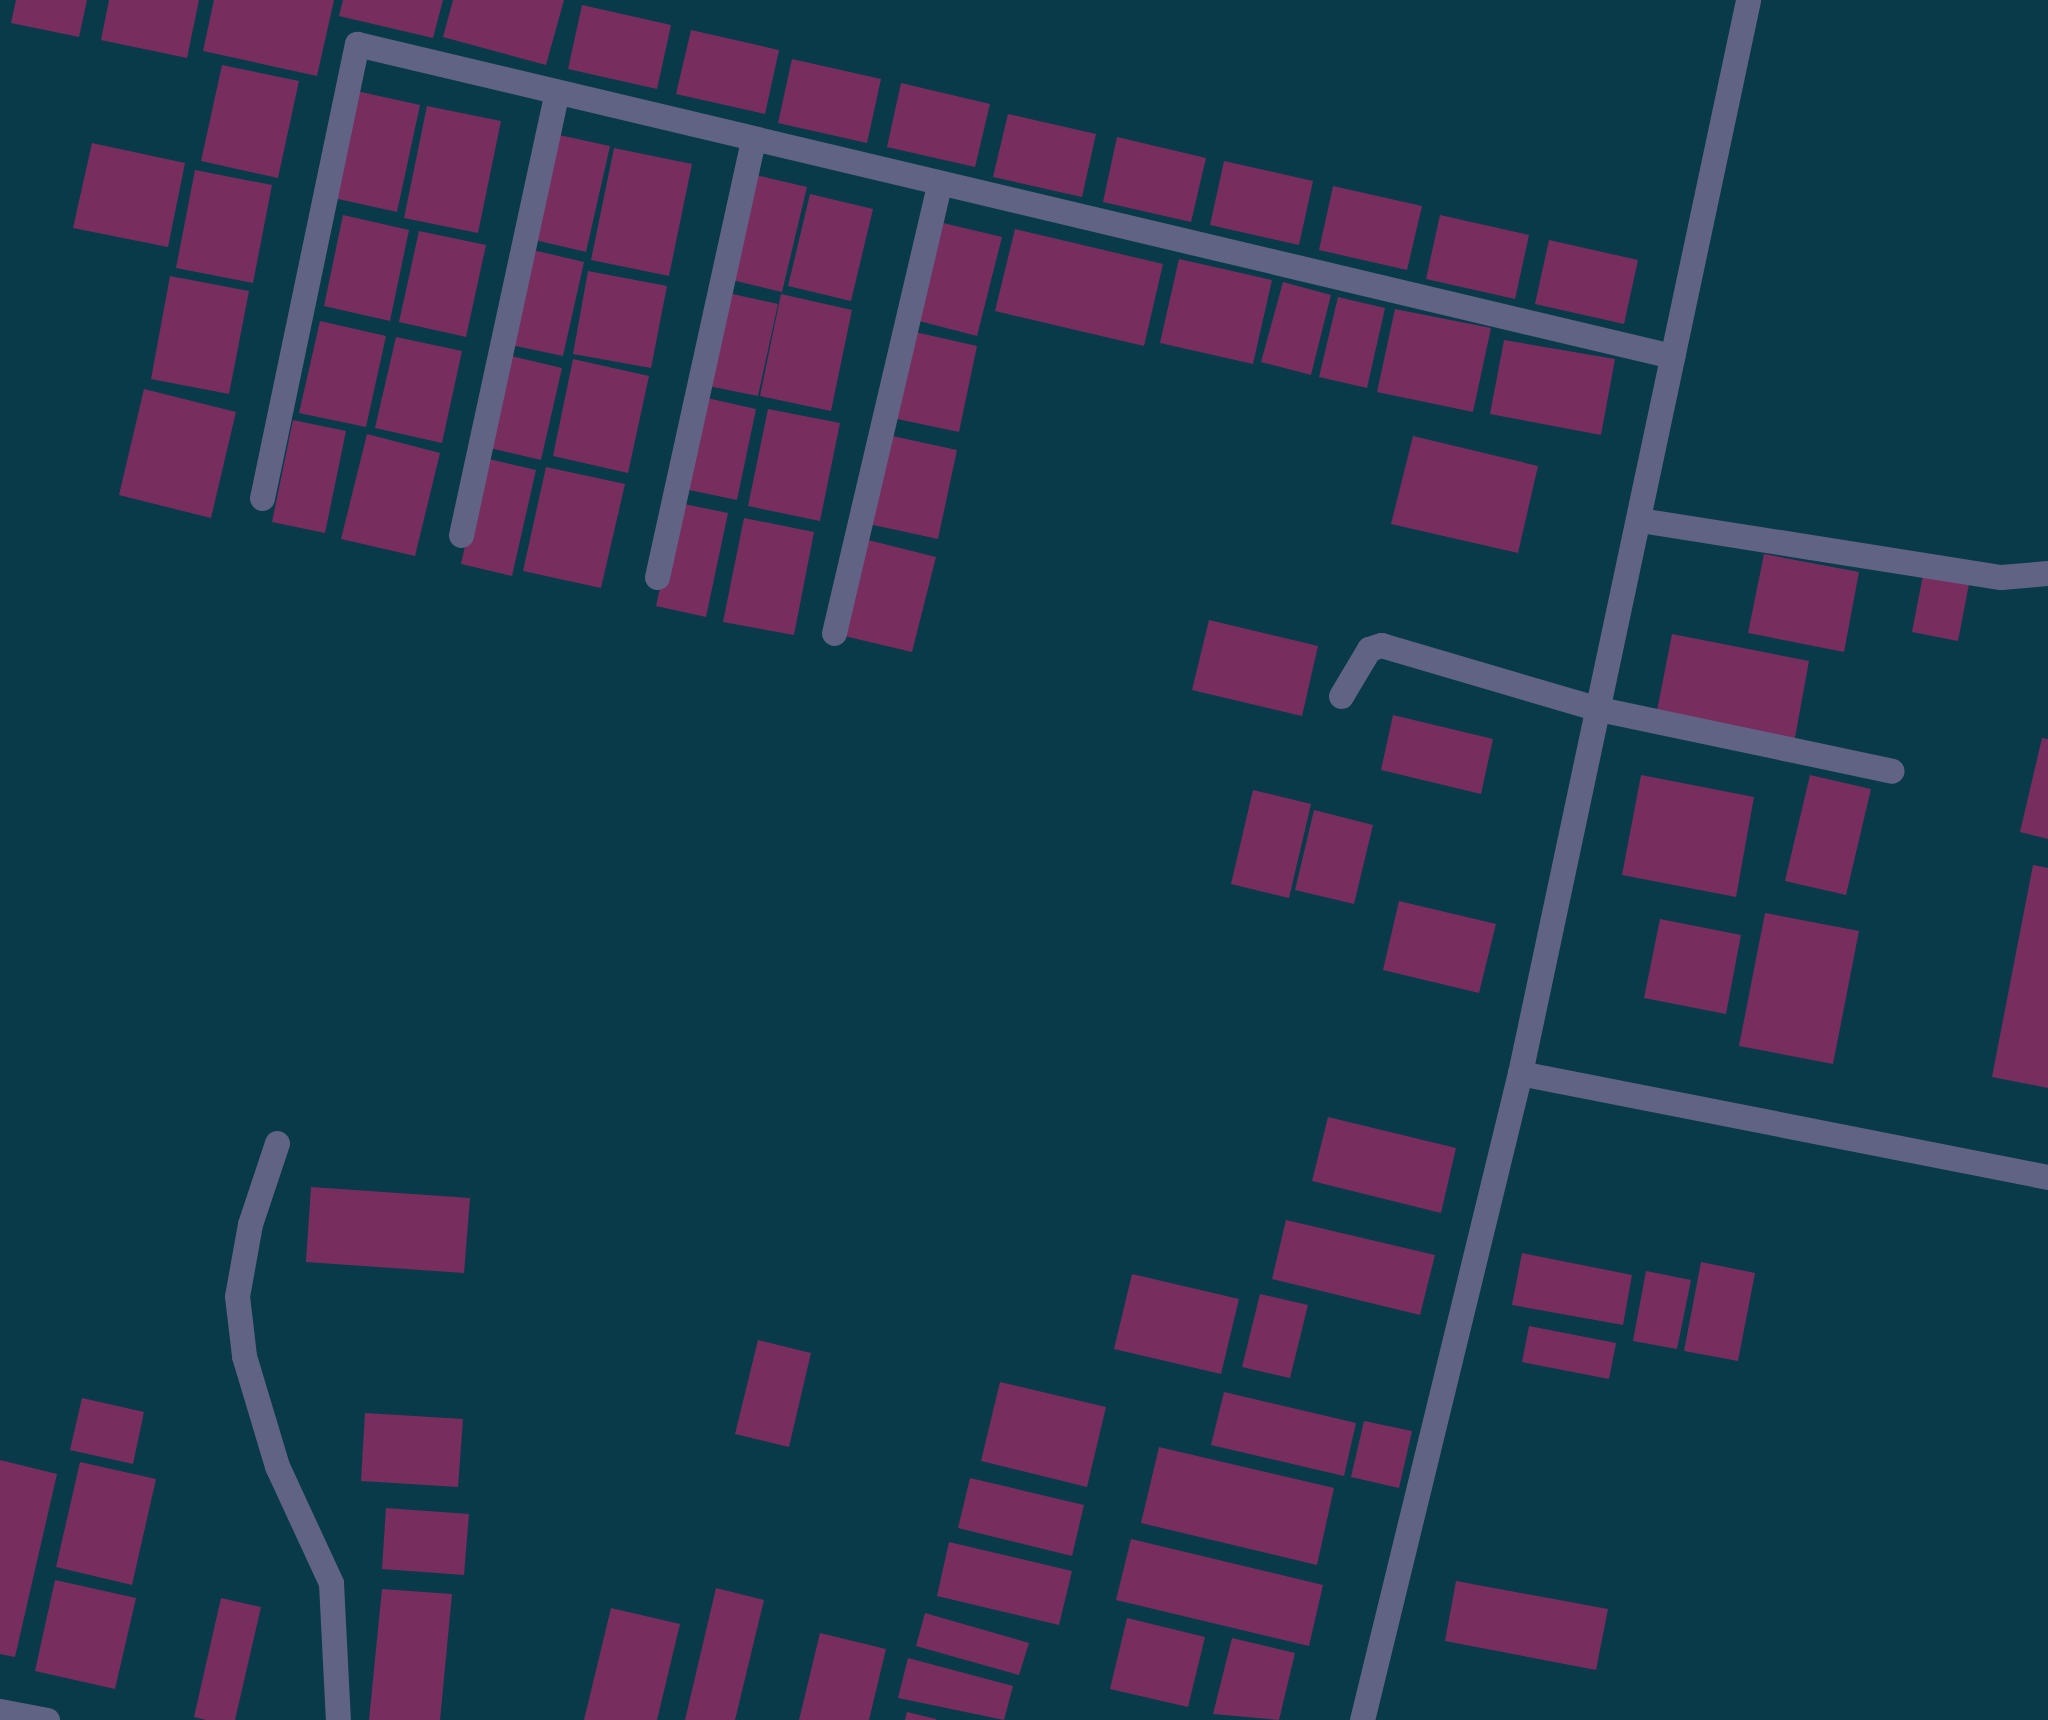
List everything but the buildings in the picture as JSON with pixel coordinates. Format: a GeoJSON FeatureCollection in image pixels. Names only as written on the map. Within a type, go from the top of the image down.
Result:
{"type":"FeatureCollection","features":[{"type":"Feature","properties":{"kind":"street"},"geometry":{"type":"LineString","coordinates":[[1362,1720],[1520,1073],[1748,0]]}},
{"type":"Feature","properties":{"kind":"street"},"geometry":{"type":"LineString","coordinates":[[262,498],[357,44],[556,96],[1672,356]]}},
{"type":"Feature","properties":{"kind":"street"},"geometry":{"type":"LineString","coordinates":[[461,535],[556,96]]}},
{"type":"Feature","properties":{"kind":"street"},"geometry":{"type":"LineString","coordinates":[[657,577],[753,142]]}},
{"type":"Feature","properties":{"kind":"street"},"geometry":{"type":"LineString","coordinates":[[834,632],[939,186]]}},
{"type":"Feature","properties":{"kind":"street"},"geometry":{"type":"LineString","coordinates":[[1640,520],[2001,577],[2048,573]]}},
{"type":"Feature","properties":{"kind":"street"},"geometry":{"type":"LineString","coordinates":[[1341,696],[1369,648],[1381,645],[1599,709],[1892,772]]}},
{"type":"Feature","properties":{"kind":"street"},"geometry":{"type":"LineString","coordinates":[[1520,1073],[2048,1177]]}},
{"type":"Feature","properties":{"kind":"street"},"geometry":{"type":"LineString","coordinates":[[278,1143],[250,1224],[237,1296],[244,1356],[277,1466],[331,1583],[338,1720]]}},
{"type":"Feature","properties":{"kind":"street"},"geometry":{"type":"LineString","coordinates":[[0,1711],[47,1720]]}}]}
